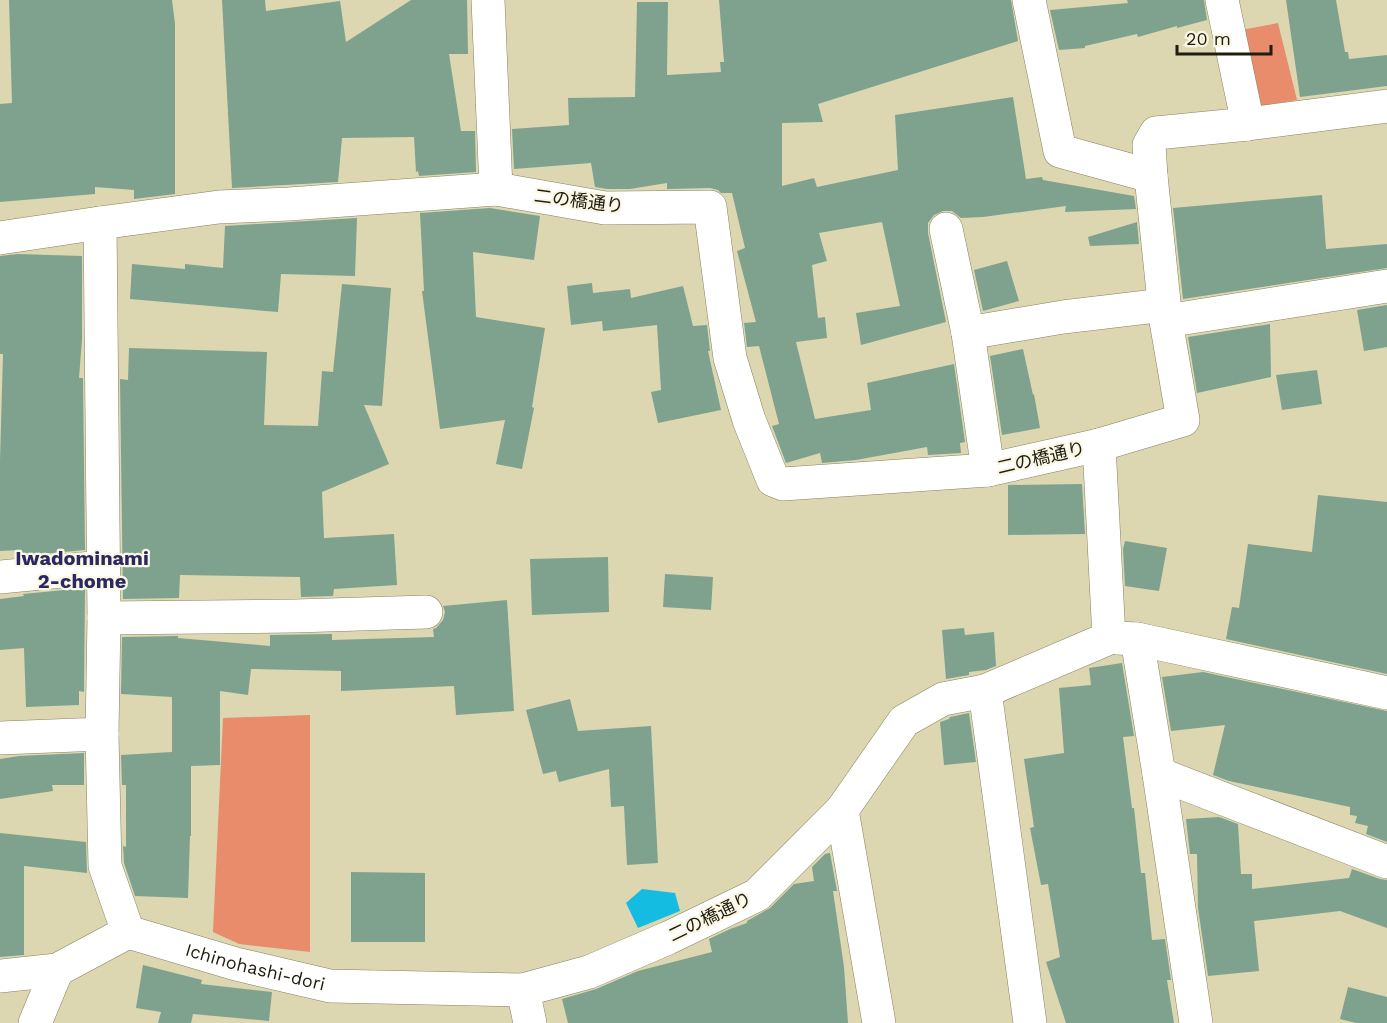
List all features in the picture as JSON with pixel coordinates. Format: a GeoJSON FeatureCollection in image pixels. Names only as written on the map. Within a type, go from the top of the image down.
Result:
{"type":"FeatureCollection","features":[{"type":"Feature","properties":{"kind":"street"},"geometry":{"type":"LineString","coordinates":[[0,238],[219,207],[496,189],[488,0]]}},
{"type":"Feature","properties":{"kind":"street"},"geometry":{"type":"LineString","coordinates":[[1029,0],[1060,151],[1151,176]]}},
{"type":"Feature","properties":{"kind":"street"},"geometry":{"type":"LineString","coordinates":[[1222,0],[1248,124]]}},
{"type":"Feature","properties":{"kind":"street"},"geometry":{"type":"LineString","coordinates":[[1099,445],[1183,420],[1165,313],[1151,176],[1149,145],[1156,133],[1387,106]]}},
{"type":"Feature","properties":{"kind":"street","name":"二の橋通り"},"geometry":{"type":"LineString","coordinates":[[496,189],[605,208],[710,207],[730,358],[749,420],[773,480],[783,484],[988,470],[1099,445],[1123,639],[985,691],[943,699],[904,721],[842,810],[757,895],[668,938],[589,972],[523,990]]}},
{"type":"Feature","properties":{"kind":"street"},"geometry":{"type":"LineString","coordinates":[[0,976],[57,970],[128,932],[105,866],[102,734],[104,618],[100,223]]}},
{"type":"Feature","properties":{"kind":"street"},"geometry":{"type":"LineString","coordinates":[[946,229],[968,333],[988,470]]}},
{"type":"Feature","properties":{"kind":"street"},"geometry":{"type":"LineString","coordinates":[[968,333],[1063,317],[1165,313],[1387,286]]}},
{"type":"Feature","properties":{"kind":"street"},"geometry":{"type":"LineString","coordinates":[[0,577],[103,567]]}},
{"type":"Feature","properties":{"kind":"street"},"geometry":{"type":"LineString","coordinates":[[104,618],[426,612]]}},
{"type":"Feature","properties":{"kind":"street"},"geometry":{"type":"LineString","coordinates":[[1196,1023],[1159,774],[1123,639],[1387,693]]}},
{"type":"Feature","properties":{"kind":"street"},"geometry":{"type":"LineString","coordinates":[[985,691],[1030,1023]]}},
{"type":"Feature","properties":{"kind":"street"},"geometry":{"type":"LineString","coordinates":[[0,738],[102,734]]}},
{"type":"Feature","properties":{"kind":"street"},"geometry":{"type":"LineString","coordinates":[[1159,774],[1387,862]]}},
{"type":"Feature","properties":{"kind":"street"},"geometry":{"type":"LineString","coordinates":[[842,810],[879,1023]]}},
{"type":"Feature","properties":{"kind":"street","name":"Ichinohashi-dori"},"geometry":{"type":"LineString","coordinates":[[128,932],[236,964],[330,986],[523,990]]}},
{"type":"Feature","properties":{"kind":"street"},"geometry":{"type":"LineString","coordinates":[[35,1023],[57,970]]}},
{"type":"Feature","properties":{"kind":"street"},"geometry":{"type":"LineString","coordinates":[[523,990],[530,1023]]}},
{"type":"Feature","properties":{"kind":"shaded area"},"geometry":{"type":"Polygon","coordinates":[[[1278,23],[1297,100],[1256,107],[1241,30],[1278,23]]]}},
{"type":"Feature","properties":{"kind":"shaded area"},"geometry":{"type":"Polygon","coordinates":[[[310,715],[310,952],[239,944],[213,932],[223,718],[310,715]]]}},
{"type":"Feature","properties":{"kind":"water"},"geometry":{"type":"Polygon","coordinates":[[[642,889],[675,893],[680,911],[638,928],[626,903],[642,889]]]}},
{"type":"Feature","properties":{"kind":"building"},"geometry":{"type":"Polygon","coordinates":[[[9,0],[172,0],[175,24],[175,194],[134,199],[134,190],[95,187],[95,194],[0,202],[0,104],[12,103],[9,0]]]}},
{"type":"Feature","properties":{"kind":"building"},"geometry":{"type":"Polygon","coordinates":[[[222,0],[265,0],[266,11],[340,1],[346,42],[411,0],[467,0],[468,54],[449,54],[461,131],[475,131],[476,172],[419,176],[418,171],[416,172],[414,137],[342,138],[338,182],[232,188],[222,0]]]}},
{"type":"Feature","properties":{"kind":"building"},"geometry":{"type":"Polygon","coordinates":[[[719,0],[1011,0],[1018,41],[818,104],[823,122],[782,123],[782,186],[814,178],[817,187],[898,170],[895,115],[1013,97],[1026,179],[1042,177],[1043,180],[1134,196],[1136,209],[1065,212],[1066,206],[983,217],[961,218],[952,211],[943,211],[934,215],[928,223],[928,233],[946,322],[861,345],[856,313],[900,306],[882,222],[819,233],[827,261],[812,265],[818,318],[825,317],[827,338],[796,342],[815,419],[871,410],[867,383],[954,364],[965,442],[960,443],[961,453],[928,455],[927,447],[856,460],[822,463],[820,453],[786,463],[772,426],[779,424],[759,346],[747,347],[744,323],[756,322],[737,251],[745,248],[732,193],[721,193],[710,188],[667,189],[667,183],[630,189],[595,187],[591,163],[514,169],[512,129],[569,125],[568,98],[635,97],[637,2],[668,2],[667,75],[721,72],[720,62],[724,62],[719,0]]]}},
{"type":"Feature","properties":{"kind":"building"},"geometry":{"type":"Polygon","coordinates":[[[1127,0],[1204,0],[1207,20],[1138,37],[1137,34],[1085,46],[1085,48],[1059,50],[1050,10],[1128,3],[1127,0]]]}},
{"type":"Feature","properties":{"kind":"building"},"geometry":{"type":"Polygon","coordinates":[[[1286,0],[1336,0],[1345,52],[1348,52],[1349,59],[1387,55],[1387,86],[1300,97],[1286,0]]]}},
{"type":"Feature","properties":{"kind":"building"},"geometry":{"type":"Polygon","coordinates":[[[1322,195],[1326,249],[1387,244],[1387,268],[1183,299],[1173,208],[1322,195]]]}},
{"type":"Feature","properties":{"kind":"building"},"geometry":{"type":"Polygon","coordinates":[[[490,208],[540,216],[534,260],[473,252],[476,317],[545,328],[532,407],[534,408],[522,469],[496,464],[505,420],[440,429],[422,291],[424,291],[420,213],[490,208]]]}},
{"type":"Feature","properties":{"kind":"building"},"geometry":{"type":"Polygon","coordinates":[[[357,218],[355,276],[281,274],[278,312],[130,299],[132,264],[185,269],[185,264],[223,268],[225,226],[357,218]]]}},
{"type":"Feature","properties":{"kind":"building"},"geometry":{"type":"Polygon","coordinates":[[[1137,222],[1139,244],[1090,246],[1088,237],[1137,222]]]}},
{"type":"Feature","properties":{"kind":"building"},"geometry":{"type":"Polygon","coordinates":[[[18,254],[82,256],[82,339],[79,378],[83,378],[85,550],[20,556],[20,550],[0,551],[3,354],[0,354],[0,256],[18,254]]]}},
{"type":"Feature","properties":{"kind":"building"},"geometry":{"type":"Polygon","coordinates":[[[1007,261],[1019,301],[983,311],[974,270],[1007,261]]]}},
{"type":"Feature","properties":{"kind":"building"},"geometry":{"type":"Polygon","coordinates":[[[592,283],[593,293],[630,289],[631,298],[683,286],[693,326],[707,325],[710,351],[708,351],[721,410],[658,423],[651,392],[661,390],[657,325],[603,331],[602,321],[571,325],[567,286],[592,283]]]}},
{"type":"Feature","properties":{"kind":"building"},"geometry":{"type":"Polygon","coordinates":[[[342,284],[391,288],[382,406],[364,405],[389,464],[322,492],[324,538],[394,534],[397,585],[334,589],[333,596],[301,597],[300,577],[180,575],[179,598],[123,599],[120,379],[128,380],[129,348],[267,352],[264,425],[318,426],[322,371],[333,372],[342,284]]]}},
{"type":"Feature","properties":{"kind":"building"},"geometry":{"type":"Polygon","coordinates":[[[1387,305],[1387,347],[1364,351],[1357,310],[1387,305]]]}},
{"type":"Feature","properties":{"kind":"building"},"geometry":{"type":"Polygon","coordinates":[[[1270,324],[1271,377],[1197,393],[1188,337],[1270,324]]]}},
{"type":"Feature","properties":{"kind":"building"},"geometry":{"type":"Polygon","coordinates":[[[1023,349],[1040,428],[1002,435],[990,356],[1023,349]]]}},
{"type":"Feature","properties":{"kind":"building"},"geometry":{"type":"Polygon","coordinates":[[[1317,370],[1322,404],[1282,410],[1276,375],[1317,370]]]}},
{"type":"Feature","properties":{"kind":"building"},"geometry":{"type":"Polygon","coordinates":[[[1082,484],[1085,534],[1008,535],[1008,485],[1082,484]]]}},
{"type":"Feature","properties":{"kind":"building"},"geometry":{"type":"Polygon","coordinates":[[[1318,495],[1387,502],[1387,674],[1226,639],[1232,607],[1239,608],[1248,544],[1312,552],[1318,495]]]}},
{"type":"Feature","properties":{"kind":"building"},"geometry":{"type":"Polygon","coordinates":[[[1125,541],[1167,548],[1159,591],[1125,586],[1123,549],[1125,541]]]}},
{"type":"Feature","properties":{"kind":"building"},"geometry":{"type":"Polygon","coordinates":[[[608,557],[609,612],[532,615],[530,559],[608,557]]]}},
{"type":"Feature","properties":{"kind":"building"},"geometry":{"type":"Polygon","coordinates":[[[665,574],[713,577],[711,610],[663,607],[665,574]]]}},
{"type":"Feature","properties":{"kind":"building"},"geometry":{"type":"Polygon","coordinates":[[[85,588],[84,692],[79,691],[79,705],[26,707],[24,648],[0,650],[0,599],[24,596],[23,594],[85,588]]]}},
{"type":"Feature","properties":{"kind":"building"},"geometry":{"type":"Polygon","coordinates":[[[507,600],[514,711],[456,715],[454,686],[341,691],[341,671],[251,669],[248,695],[220,691],[220,765],[191,766],[188,898],[135,896],[124,863],[126,785],[122,785],[121,755],[172,752],[172,697],[121,694],[122,637],[178,636],[178,638],[270,646],[270,635],[332,634],[332,640],[434,637],[433,629],[443,620],[445,612],[443,606],[507,600]]]}},
{"type":"Feature","properties":{"kind":"building"},"geometry":{"type":"Polygon","coordinates":[[[964,628],[965,635],[994,632],[996,666],[969,672],[969,675],[946,679],[942,630],[964,628]]]}},
{"type":"Feature","properties":{"kind":"building"},"geometry":{"type":"Polygon","coordinates":[[[1122,663],[1134,736],[1123,737],[1141,873],[1145,873],[1152,940],[1165,939],[1171,980],[1167,980],[1174,1023],[1066,1023],[1046,962],[1060,957],[1048,884],[1041,885],[1030,828],[1034,827],[1024,759],[1064,753],[1059,688],[1091,685],[1089,668],[1122,663]]]}},
{"type":"Feature","properties":{"kind":"building"},"geometry":{"type":"Polygon","coordinates":[[[1203,672],[1387,711],[1387,842],[1366,834],[1368,826],[1355,823],[1357,816],[1350,815],[1350,807],[1229,781],[1213,775],[1225,725],[1171,731],[1162,677],[1203,672]]]}},
{"type":"Feature","properties":{"kind":"building"},"geometry":{"type":"Polygon","coordinates":[[[570,699],[578,731],[651,726],[658,863],[627,865],[624,806],[611,807],[609,769],[559,782],[556,771],[543,774],[526,710],[570,699]]]}},
{"type":"Feature","properties":{"kind":"building"},"geometry":{"type":"Polygon","coordinates":[[[969,713],[976,762],[944,765],[940,722],[950,717],[969,713]]]}},
{"type":"Feature","properties":{"kind":"building"},"geometry":{"type":"Polygon","coordinates":[[[84,753],[84,785],[52,785],[53,791],[0,799],[0,759],[84,753]]]}},
{"type":"Feature","properties":{"kind":"building"},"geometry":{"type":"Polygon","coordinates":[[[1219,817],[1238,824],[1241,874],[1252,874],[1252,889],[1349,878],[1352,869],[1387,880],[1387,928],[1340,911],[1254,921],[1259,971],[1208,976],[1198,908],[1197,854],[1190,854],[1186,819],[1219,817]]]}},
{"type":"Feature","properties":{"kind":"building"},"geometry":{"type":"Polygon","coordinates":[[[0,833],[86,842],[87,873],[24,866],[24,955],[0,957],[0,833]]]}},
{"type":"Feature","properties":{"kind":"building"},"geometry":{"type":"Polygon","coordinates":[[[830,853],[837,891],[833,891],[844,967],[848,1023],[568,1023],[562,999],[596,989],[638,971],[712,952],[709,939],[747,923],[770,908],[794,884],[814,881],[812,867],[825,854],[830,853]]]}},
{"type":"Feature","properties":{"kind":"building"},"geometry":{"type":"Polygon","coordinates":[[[351,872],[425,873],[425,942],[351,942],[351,872]]]}},
{"type":"Feature","properties":{"kind":"building"},"geometry":{"type":"Polygon","coordinates":[[[143,965],[202,980],[201,984],[272,992],[269,1021],[193,1014],[191,1023],[158,1023],[161,1012],[136,1008],[143,965]]]}},
{"type":"Feature","properties":{"kind":"building"},"geometry":{"type":"Polygon","coordinates":[[[1348,987],[1387,997],[1387,1023],[1356,1023],[1340,1019],[1348,987]]]}},
{"type":"Feature","properties":{"kind":"district","name":"Iwadominami 2-chome"},"geometry":{"type":"Point","coordinates":[82,570]}}]}
